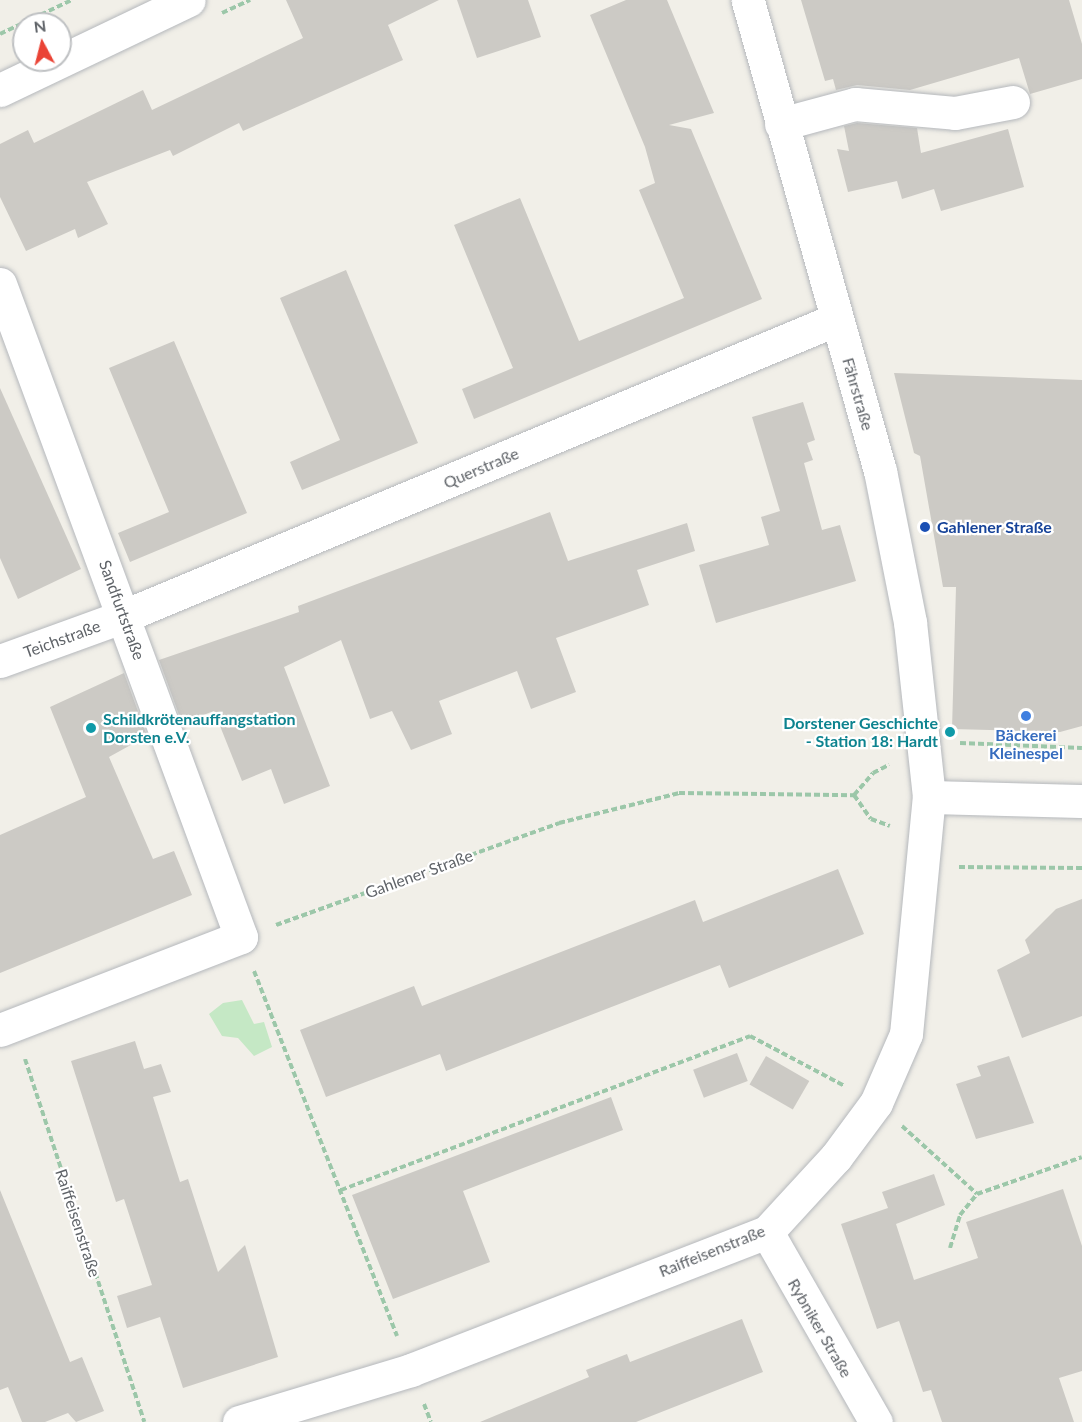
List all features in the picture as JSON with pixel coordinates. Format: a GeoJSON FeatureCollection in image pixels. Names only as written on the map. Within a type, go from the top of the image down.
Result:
{"type":"FeatureCollection","features":[{"type":"Feature","properties":{"kind":"street"},"geometry":{"type":"LineString","coordinates":[[0,90],[189,0]]}},
{"type":"Feature","properties":{"kind":"street","name":"Fährstraße"},"geometry":{"type":"LineString","coordinates":[[748,0],[880,471],[910,622],[926,742],[929,797]]}},
{"type":"Feature","properties":{"kind":"street"},"geometry":{"type":"LineString","coordinates":[[781,124],[855,104],[955,113],[1013,102]]}},
{"type":"Feature","properties":{"kind":"street","name":"Sandfurtstraße"},"geometry":{"type":"LineString","coordinates":[[0,284],[241,937]]}},
{"type":"Feature","properties":{"kind":"street","name":"Querstraße"},"geometry":{"type":"LineString","coordinates":[[124,616],[837,320]]}},
{"type":"Feature","properties":{"kind":"street","name":"Teichstraße"},"geometry":{"type":"LineString","coordinates":[[0,661],[124,616]]}},
{"type":"Feature","properties":{"kind":"street"},"geometry":{"type":"LineString","coordinates":[[929,797],[1082,801]]}},
{"type":"Feature","properties":{"kind":"street","name":"Raiffeisenstraße"},"geometry":{"type":"LineString","coordinates":[[239,1422],[411,1370],[767,1232],[836,1157],[876,1103],[906,1034],[929,797]]}},
{"type":"Feature","properties":{"kind":"street"},"geometry":{"type":"LineString","coordinates":[[7,1027],[241,937]]}},
{"type":"Feature","properties":{"kind":"street","name":"Rybniker Straße"},"geometry":{"type":"LineString","coordinates":[[767,1232],[876,1422]]}},
{"type":"Feature","properties":{"kind":"path"},"geometry":{"type":"LineString","coordinates":[[0,34],[72,0]]}},
{"type":"Feature","properties":{"kind":"path"},"geometry":{"type":"LineString","coordinates":[[926,742],[1082,748]]}},
{"type":"Feature","properties":{"kind":"path","name":"Gahlener Straße"},"geometry":{"type":"LineString","coordinates":[[241,937],[559,824],[679,793],[854,795],[871,819],[902,825]]}},
{"type":"Feature","properties":{"kind":"path"},"geometry":{"type":"LineString","coordinates":[[922,866],[1082,868]]}},
{"type":"Feature","properties":{"kind":"path"},"geometry":{"type":"LineString","coordinates":[[241,937],[411,1370]]}},
{"type":"Feature","properties":{"kind":"path","name":"Raiffeisenstraße"},"geometry":{"type":"LineString","coordinates":[[7,1027],[144,1422]]}},
{"type":"Feature","properties":{"kind":"path"},"geometry":{"type":"LineString","coordinates":[[341,1190],[750,1036],[876,1103],[977,1194]]}},
{"type":"Feature","properties":{"kind":"path"},"geometry":{"type":"LineString","coordinates":[[950,1248],[960,1215],[977,1194],[1082,1158]]}},
{"type":"Feature","properties":{"kind":"green space"},"geometry":{"type":"Polygon","coordinates":[[[242,1000],[254,1024],[264,1022],[272,1047],[254,1056],[238,1038],[222,1036],[209,1014],[223,1003],[242,1000]]]}},
{"type":"Feature","properties":{"kind":"building"},"geometry":{"type":"Polygon","coordinates":[[[286,0],[439,0],[388,25],[403,60],[243,131],[239,123],[173,156],[170,150],[87,182],[108,224],[78,238],[75,229],[26,251],[0,197],[0,144],[28,130],[34,143],[143,90],[152,110],[303,38],[286,0]]]}},
{"type":"Feature","properties":{"kind":"building"},"geometry":{"type":"Polygon","coordinates":[[[457,0],[528,0],[541,37],[477,58],[457,0]]]}},
{"type":"Feature","properties":{"kind":"building"},"geometry":{"type":"Polygon","coordinates":[[[626,0],[667,0],[714,113],[669,125],[691,129],[762,299],[474,419],[462,389],[513,368],[454,225],[520,198],[579,341],[684,298],[639,190],[655,183],[645,147],[590,15],[626,0]]]}},
{"type":"Feature","properties":{"kind":"building"},"geometry":{"type":"Polygon","coordinates":[[[801,0],[1069,0],[1082,44],[1082,79],[1030,94],[1019,58],[910,90],[857,85],[836,90],[833,79],[825,81],[801,0]]]}},
{"type":"Feature","properties":{"kind":"building"},"geometry":{"type":"Polygon","coordinates":[[[857,123],[917,128],[921,153],[1008,129],[1024,187],[941,211],[934,189],[902,199],[897,181],[848,192],[837,149],[849,151],[844,126],[857,123]]]}},
{"type":"Feature","properties":{"kind":"building"},"geometry":{"type":"Polygon","coordinates":[[[346,270],[418,443],[302,490],[290,462],[340,440],[280,298],[346,270]]]}},
{"type":"Feature","properties":{"kind":"building"},"geometry":{"type":"Polygon","coordinates":[[[174,341],[247,513],[130,562],[118,533],[169,512],[109,368],[174,341]]]}},
{"type":"Feature","properties":{"kind":"building"},"geometry":{"type":"Polygon","coordinates":[[[894,373],[1082,380],[1082,726],[1060,732],[952,729],[956,587],[943,587],[920,456],[914,453],[894,373]]]}},
{"type":"Feature","properties":{"kind":"building"},"geometry":{"type":"Polygon","coordinates":[[[0,388],[81,569],[18,599],[0,558],[0,388]]]}},
{"type":"Feature","properties":{"kind":"building"},"geometry":{"type":"Polygon","coordinates":[[[803,402],[815,440],[807,443],[813,460],[804,463],[822,530],[840,525],[856,581],[716,623],[699,565],[769,545],[761,517],[780,511],[752,417],[803,402]]]}},
{"type":"Feature","properties":{"kind":"building"},"geometry":{"type":"Polygon","coordinates":[[[550,512],[568,561],[687,523],[695,551],[637,570],[649,605],[556,638],[576,692],[531,709],[517,671],[439,701],[452,734],[411,750],[392,711],[370,719],[341,640],[284,667],[330,786],[284,804],[271,769],[242,781],[214,711],[182,723],[159,660],[299,612],[298,606],[550,512]]]}},
{"type":"Feature","properties":{"kind":"building"},"geometry":{"type":"Polygon","coordinates":[[[124,673],[147,736],[109,757],[153,859],[174,851],[192,895],[0,973],[0,835],[86,797],[50,707],[124,673]]]}},
{"type":"Feature","properties":{"kind":"building"},"geometry":{"type":"Polygon","coordinates":[[[838,869],[864,934],[729,988],[720,965],[446,1071],[440,1054],[326,1097],[300,1030],[414,986],[422,1006],[695,900],[703,922],[838,869]]]}},
{"type":"Feature","properties":{"kind":"building"},"geometry":{"type":"Polygon","coordinates":[[[1082,899],[1082,1016],[1022,1038],[997,970],[1030,953],[1025,940],[1056,909],[1082,899]]]}},
{"type":"Feature","properties":{"kind":"building"},"geometry":{"type":"Polygon","coordinates":[[[135,1041],[144,1069],[161,1064],[171,1092],[153,1097],[180,1182],[188,1179],[218,1272],[245,1245],[278,1357],[183,1388],[160,1317],[127,1328],[117,1296],[152,1285],[124,1199],[116,1202],[71,1061],[135,1041]]]}},
{"type":"Feature","properties":{"kind":"building"},"geometry":{"type":"Polygon","coordinates":[[[737,1053],[748,1081],[704,1098],[693,1070],[737,1053]]]}},
{"type":"Feature","properties":{"kind":"building"},"geometry":{"type":"Polygon","coordinates":[[[766,1056],[809,1081],[793,1110],[750,1085],[766,1056]]]}},
{"type":"Feature","properties":{"kind":"building"},"geometry":{"type":"Polygon","coordinates":[[[1009,1056],[1034,1123],[976,1139],[956,1084],[981,1076],[977,1066],[1009,1056]]]}},
{"type":"Feature","properties":{"kind":"building"},"geometry":{"type":"Polygon","coordinates":[[[611,1097],[623,1130],[463,1191],[490,1262],[393,1299],[352,1195],[611,1097]]]}},
{"type":"Feature","properties":{"kind":"building"},"geometry":{"type":"Polygon","coordinates":[[[934,1174],[945,1205],[896,1224],[914,1280],[978,1258],[966,1222],[1063,1189],[1082,1246],[1082,1371],[1059,1378],[1074,1422],[942,1422],[931,1390],[923,1392],[899,1321],[877,1329],[841,1224],[888,1208],[882,1192],[934,1174]]]}},
{"type":"Feature","properties":{"kind":"building"},"geometry":{"type":"Polygon","coordinates":[[[0,1190],[70,1362],[82,1357],[104,1411],[76,1422],[68,1413],[45,1422],[22,1422],[8,1387],[0,1390],[0,1190]]]}},
{"type":"Feature","properties":{"kind":"building"},"geometry":{"type":"Polygon","coordinates":[[[742,1319],[763,1372],[636,1422],[480,1422],[589,1377],[586,1370],[627,1354],[630,1362],[742,1319]]]}},
{"type":"Feature","properties":{"kind":"place","name":"Gahlener Straße"},"geometry":{"type":"Point","coordinates":[925,527]}},
{"type":"Feature","properties":{"kind":"place","name":"Bäckerei Kleinespel"},"geometry":{"type":"Point","coordinates":[1026,716]}},
{"type":"Feature","properties":{"kind":"place","name":"Schildkrötenauffangstation Dorsten e.V."},"geometry":{"type":"Point","coordinates":[91,728]}},
{"type":"Feature","properties":{"kind":"place","name":"Dorstener Geschichte - Station 18: Hardt"},"geometry":{"type":"Point","coordinates":[950,732]}}]}
